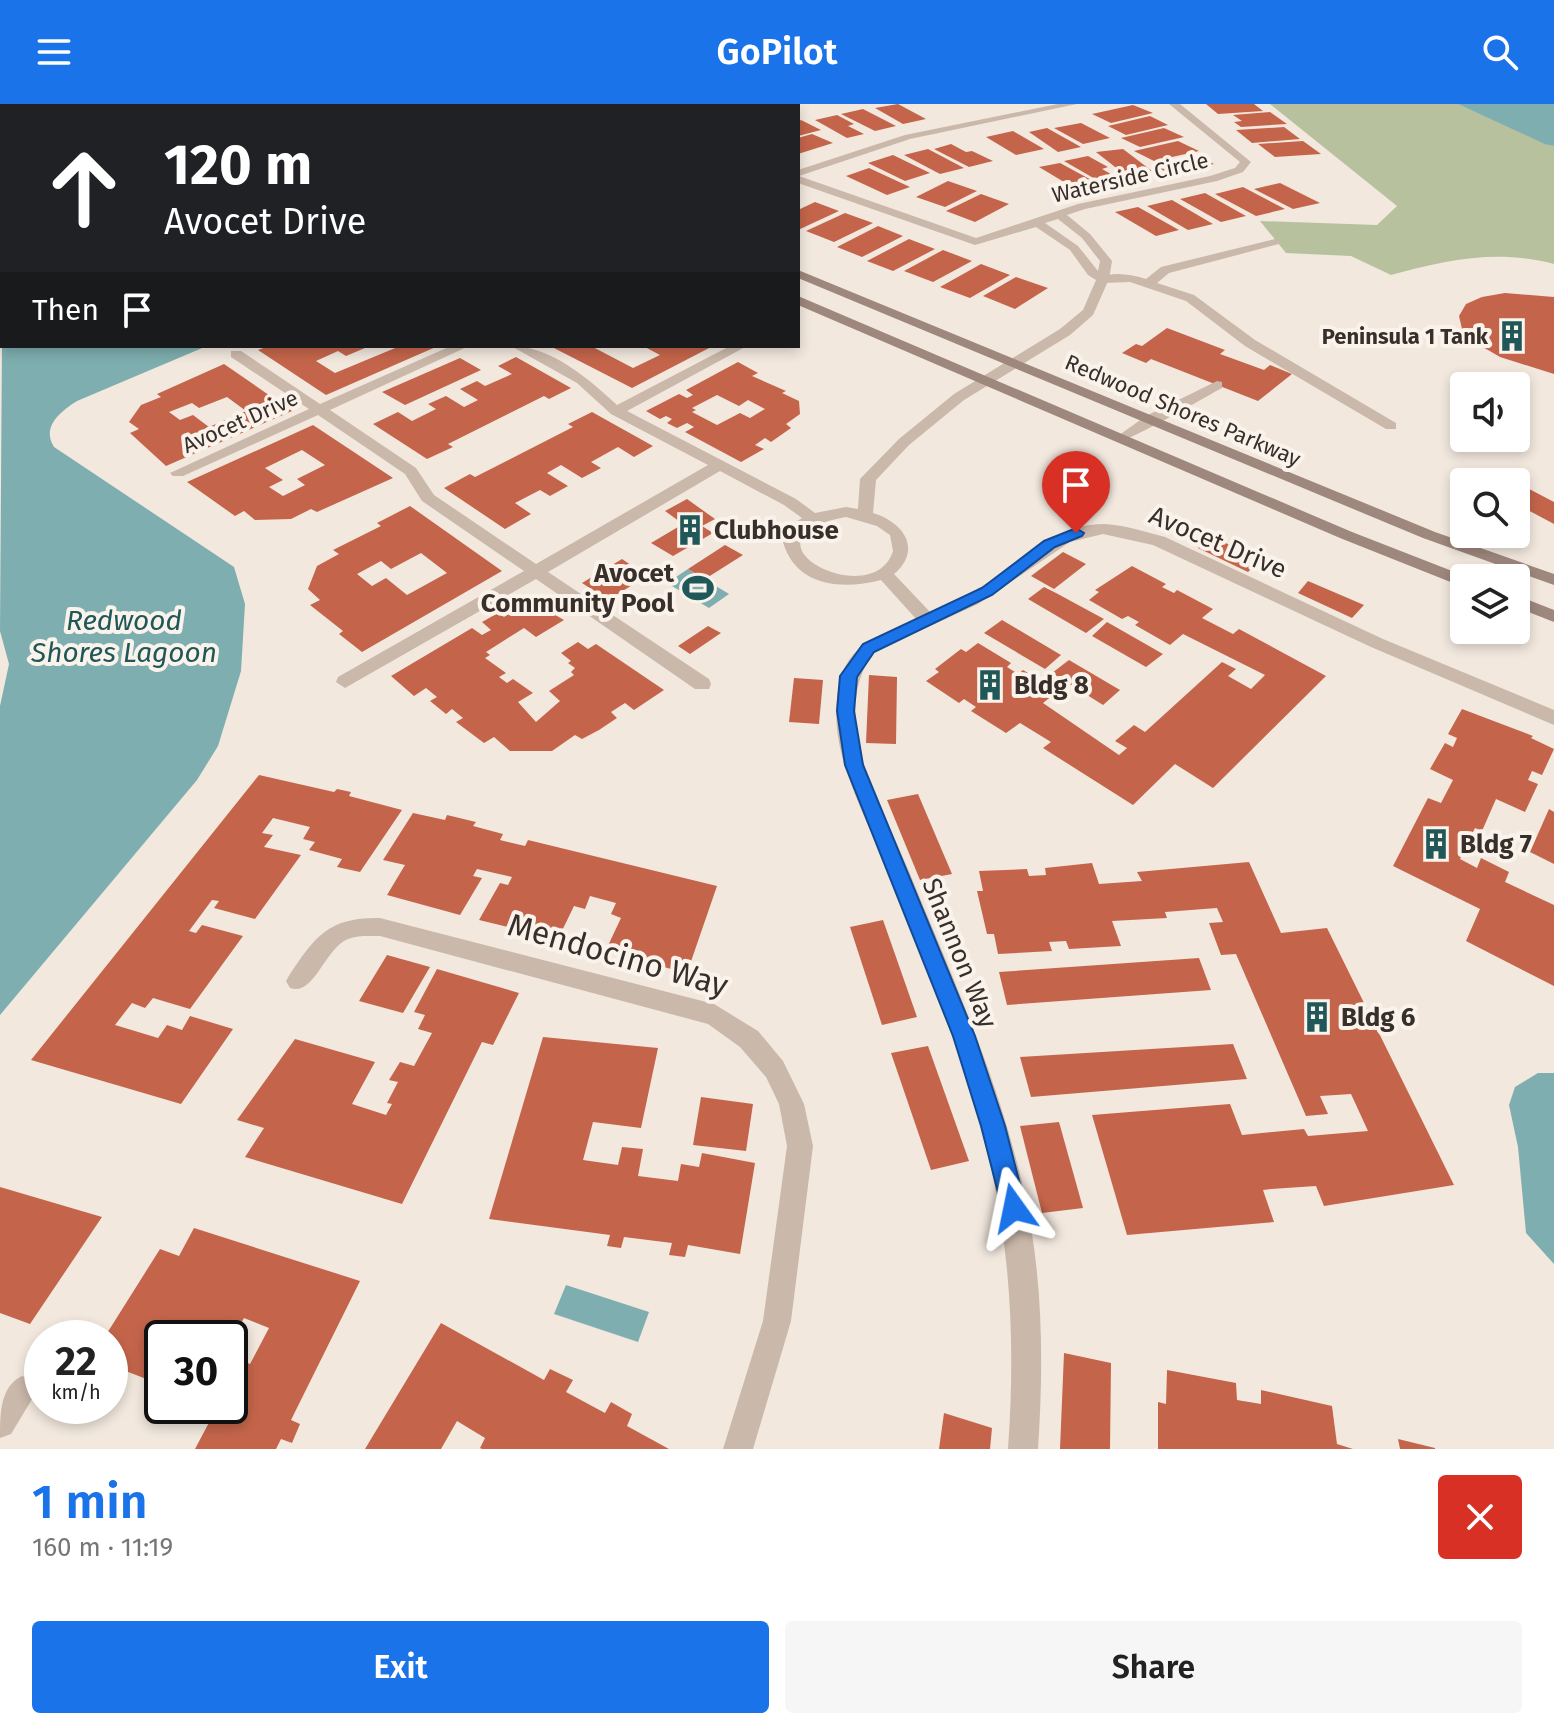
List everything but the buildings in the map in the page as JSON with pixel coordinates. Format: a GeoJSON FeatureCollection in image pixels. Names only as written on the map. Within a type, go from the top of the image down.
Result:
{"type":"FeatureCollection","features":[{"type":"Feature","properties":{"kind":"main road","name":"Redwood Shores Parkway"},"geometry":{"type":"LineString","coordinates":[[800,275],[1429,535],[1554,580]]}},
{"type":"Feature","properties":{"kind":"main road","name":"Redwood Shores Parkway"},"geometry":{"type":"LineString","coordinates":[[800,301],[1346,535],[1450,576]]}},
{"type":"Feature","properties":{"kind":"main road"},"geometry":{"type":"LineString","coordinates":[[1530,607],[1554,616]]}},
{"type":"Feature","properties":{"kind":"street"},"geometry":{"type":"LineString","coordinates":[[800,175],[847,154],[908,137],[1072,104]]}},
{"type":"Feature","properties":{"kind":"street","name":"Waterside Circle"},"geometry":{"type":"LineString","coordinates":[[800,177],[975,242],[992,239],[1058,213],[1213,179],[1239,170],[1246,162],[1174,104]]}},
{"type":"Feature","properties":{"kind":"street"},"geometry":{"type":"LineString","coordinates":[[865,514],[868,479],[904,442],[959,397],[1065,332],[1089,312],[1103,279],[1106,261],[1098,249],[1058,213]]}},
{"type":"Feature","properties":{"kind":"street"},"geometry":{"type":"LineString","coordinates":[[1036,222],[1074,248],[1092,272],[1103,279],[1131,278],[1190,298],[1250,343],[1391,426]]}},
{"type":"Feature","properties":{"kind":"street"},"geometry":{"type":"LineString","coordinates":[[1149,283],[1165,270],[1275,242]]}},
{"type":"Feature","properties":{"kind":"street","name":"Avocet Drive"},"geometry":{"type":"LineString","coordinates":[[178,473],[457,348]]}},
{"type":"Feature","properties":{"kind":"street"},"geometry":{"type":"LineString","coordinates":[[522,348],[582,380],[616,411],[790,502],[812,518]]}},
{"type":"Feature","properties":{"kind":"street"},"geometry":{"type":"LineString","coordinates":[[616,411],[736,348]]}},
{"type":"Feature","properties":{"kind":"street","name":"Avocet Drive"},"geometry":{"type":"LineString","coordinates":[[236,354],[411,471],[428,498],[702,684]]}},
{"type":"Feature","properties":{"kind":"street"},"geometry":{"type":"LineString","coordinates":[[1122,438],[1151,419],[1217,385]]}},
{"type":"Feature","properties":{"kind":"street"},"geometry":{"type":"LineString","coordinates":[[345,682],[718,466]]}},
{"type":"Feature","properties":{"kind":"street"},"geometry":{"type":"LineString","coordinates":[[828,513],[865,514],[881,521],[900,541],[901,553],[896,564],[884,573],[869,579],[834,580],[803,567],[794,558],[790,547],[792,536],[812,518],[828,513]]}},
{"type":"Feature","properties":{"kind":"street","name":"Avocet Drive"},"geometry":{"type":"LineString","coordinates":[[928,621],[987,591],[1066,536],[1104,529],[1140,534],[1239,576],[1377,643],[1554,718]]}},
{"type":"Feature","properties":{"kind":"street"},"geometry":{"type":"LineString","coordinates":[[884,573],[928,621]]}},
{"type":"Feature","properties":{"kind":"street","name":"Shannon Way"},"geometry":{"type":"LineString","coordinates":[[928,621],[868,648],[857,660],[849,676],[845,711],[847,736],[854,765],[964,1036],[1009,1182],[1025,1274],[1029,1329],[1023,1449]]}},
{"type":"Feature","properties":{"kind":"street","name":"Mendocino Way"},"geometry":{"type":"LineString","coordinates":[[298,981],[320,948],[336,932],[353,926],[380,927],[714,1015],[761,1048],[774,1064],[791,1099],[800,1146],[777,1321],[738,1449]]}},
{"type":"Feature","properties":{"kind":"street"},"geometry":{"type":"LineString","coordinates":[[0,1423],[22,1391]]}},
{"type":"Feature","properties":{"kind":"green space"},"geometry":{"type":"Polygon","coordinates":[[[1270,104],[1458,104],[1554,146],[1554,264],[1512,257],[1472,258],[1391,275],[1351,256],[1286,253],[1260,221],[1377,225],[1397,206],[1270,104]]]}},
{"type":"Feature","properties":{"kind":"water"},"geometry":{"type":"Polygon","coordinates":[[[1458,104],[1554,104],[1554,146],[1545,144],[1458,104]]]}},
{"type":"Feature","properties":{"kind":"water","name":"Redwood Shores Lagoon"},"geometry":{"type":"Polygon","coordinates":[[[2,348],[202,348],[77,401],[55,420],[50,433],[54,447],[234,567],[245,604],[241,671],[218,746],[197,780],[0,1015],[0,706],[9,664],[0,631],[2,348]]]}},
{"type":"Feature","properties":{"kind":"water","name":"Avocet Community Pool"},"geometry":{"type":"Polygon","coordinates":[[[688,569],[729,594],[709,608],[667,583],[688,569]]]}},
{"type":"Feature","properties":{"kind":"water"},"geometry":{"type":"Polygon","coordinates":[[[1538,1073],[1554,1073],[1554,1264],[1526,1233],[1518,1147],[1509,1105],[1515,1087],[1538,1073]]]}},
{"type":"Feature","properties":{"kind":"water"},"geometry":{"type":"Polygon","coordinates":[[[566,1285],[649,1312],[638,1342],[554,1314],[566,1285]]]}},
{"type":"Feature","properties":{"kind":"place","name":"Peninsula 1 Tank"},"geometry":{"type":"Point","coordinates":[1512,336]}},
{"type":"Feature","properties":{"kind":"place","name":"Clubhouse"},"geometry":{"type":"Point","coordinates":[690,530]}},
{"type":"Feature","properties":{"kind":"place","name":"Avocet Community Pool"},"geometry":{"type":"Point","coordinates":[698,588]}},
{"type":"Feature","properties":{"kind":"place","name":"Bldg 8"},"geometry":{"type":"Point","coordinates":[990,685]}},
{"type":"Feature","properties":{"kind":"place","name":"Bldg 7"},"geometry":{"type":"Point","coordinates":[1436,844]}},
{"type":"Feature","properties":{"kind":"place","name":"Bldg 6"},"geometry":{"type":"Point","coordinates":[1317,1017]}},
{"type":"Feature","properties":{"kind":"route"},"geometry":{"type":"LineString","coordinates":[[1014,1208],[993,1126],[964,1036],[854,765],[845,711],[849,676],[868,648],[987,591],[1049,544],[1076,533]]}}]}
